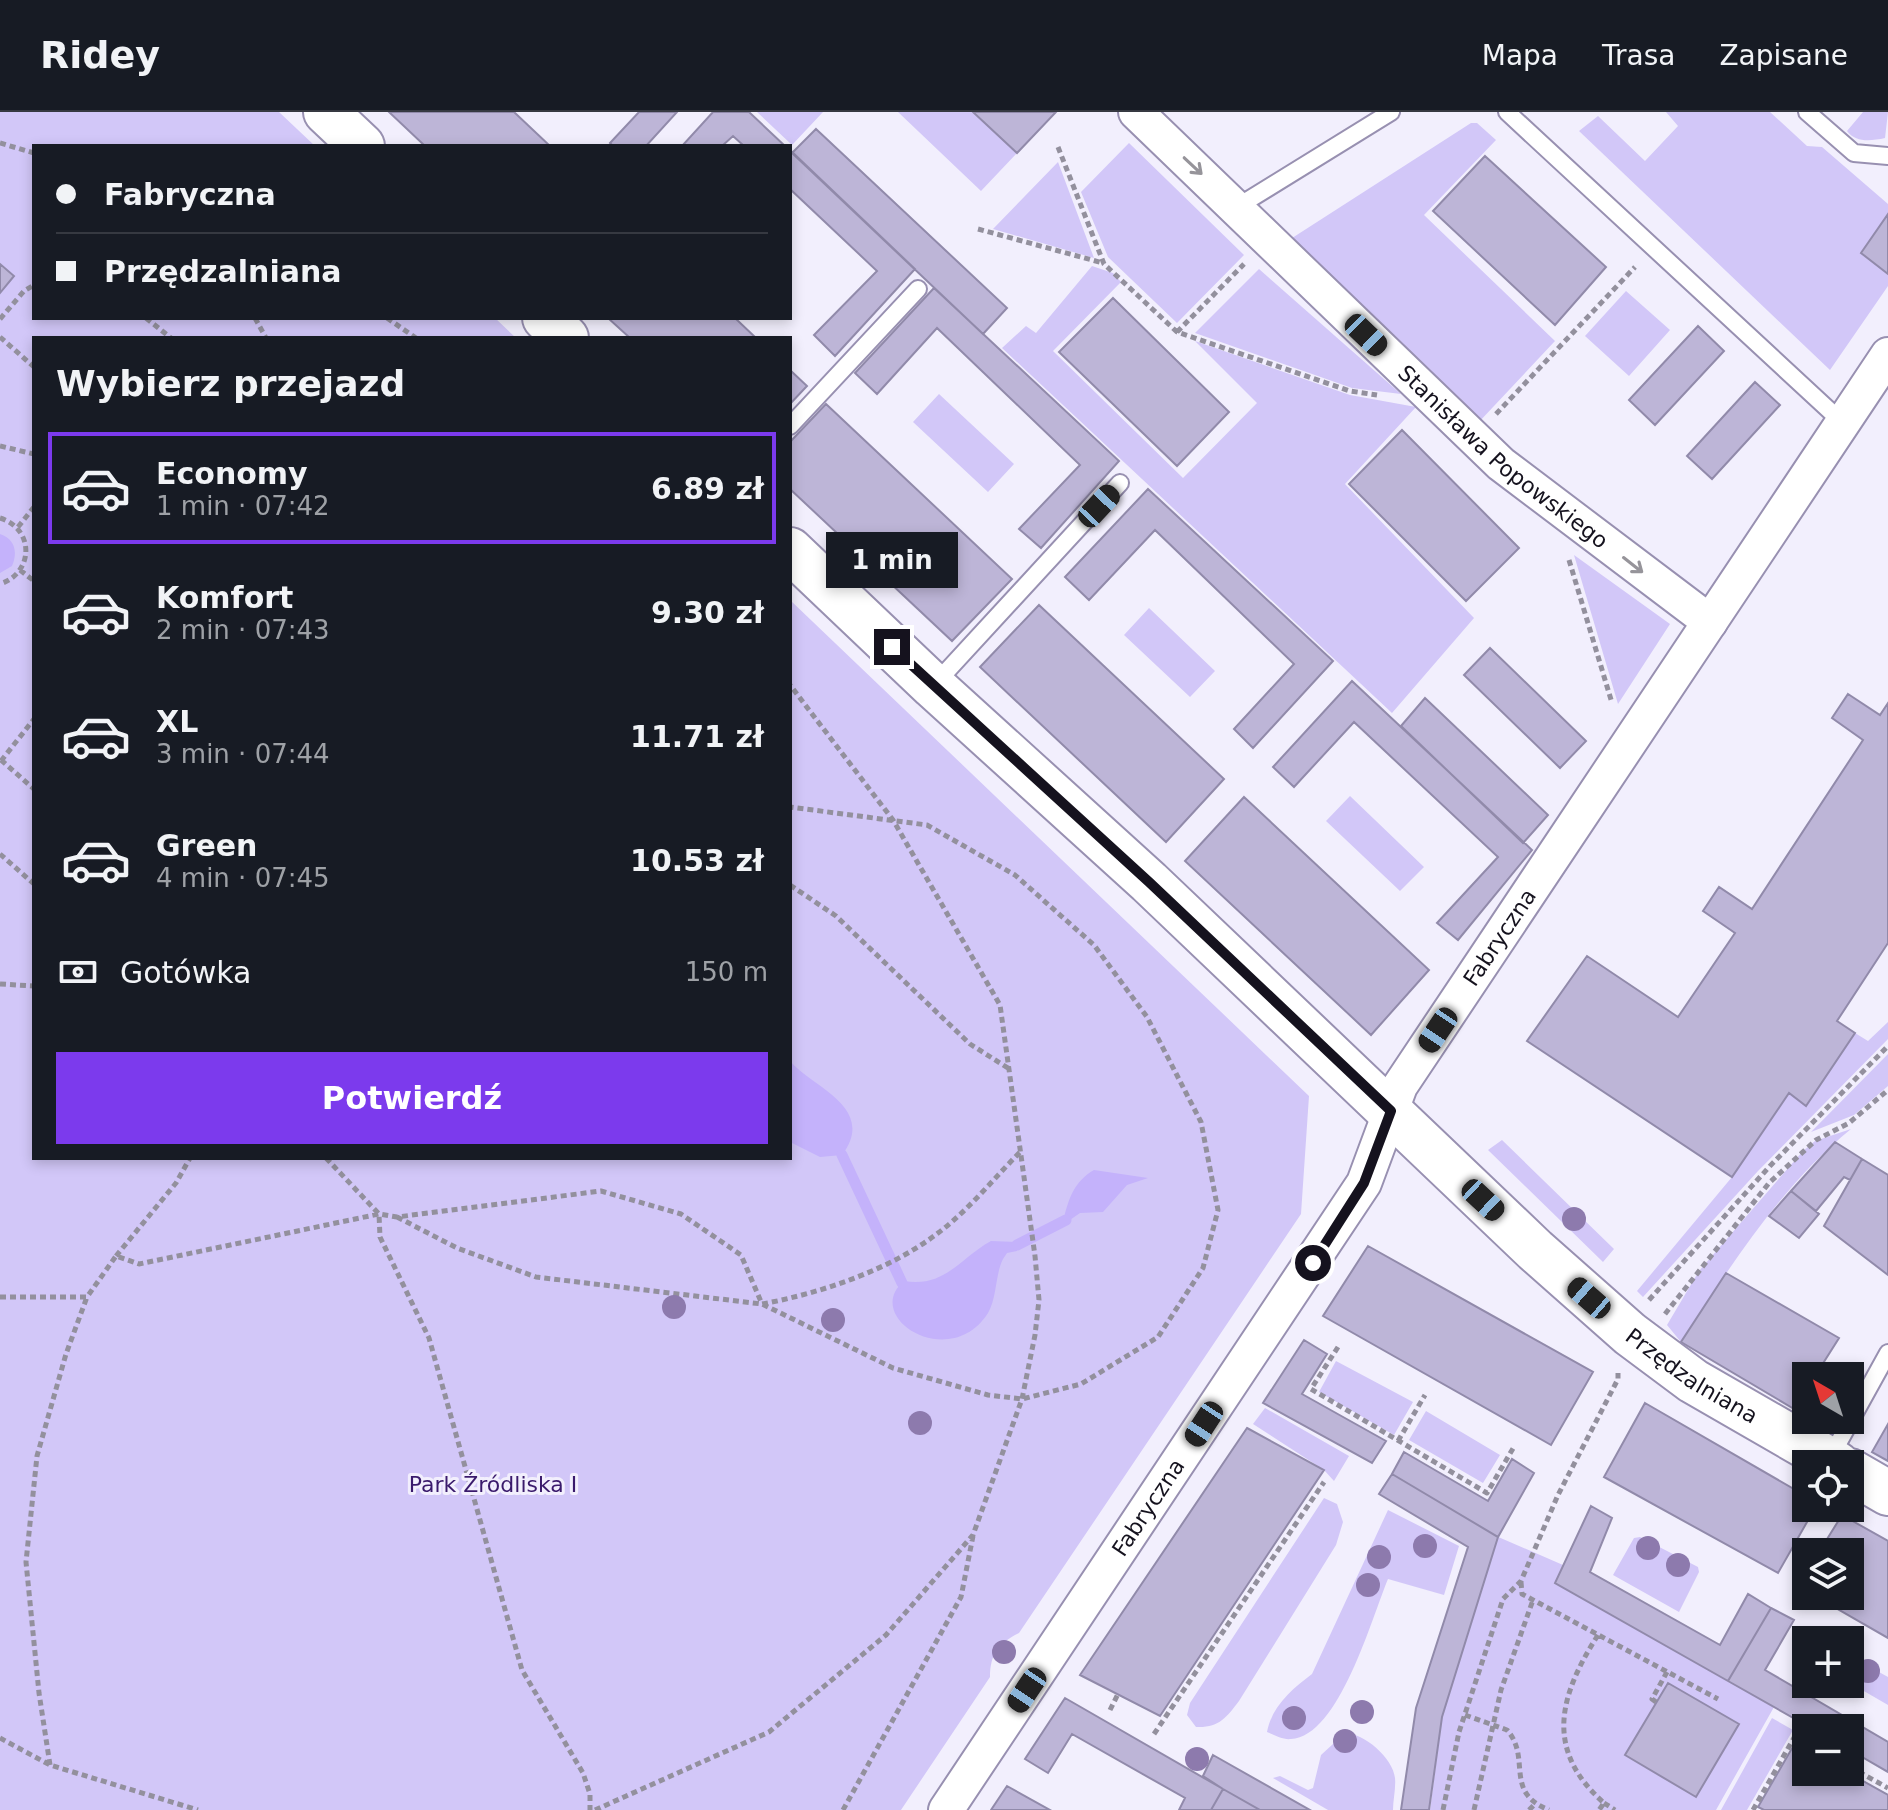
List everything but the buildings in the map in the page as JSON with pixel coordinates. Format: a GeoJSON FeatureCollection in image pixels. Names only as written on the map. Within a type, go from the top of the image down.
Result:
{"type":"FeatureCollection","features":[{"type":"Feature","properties":{"kind":"street"},"geometry":{"type":"LineString","coordinates":[[326,112],[360,144]]}},
{"type":"Feature","properties":{"kind":"street","name":"Stanisława Popowskiego"},"geometry":{"type":"LineString","coordinates":[[1136,112],[1501,464],[1710,622]]}},
{"type":"Feature","properties":{"kind":"street"},"geometry":{"type":"LineString","coordinates":[[547,320],[564,336]]}},
{"type":"Feature","properties":{"kind":"street","name":"Fabryczna"},"geometry":{"type":"LineString","coordinates":[[946,1810],[1348,1209],[1364,1183],[1400,1086],[1888,355]]}},
{"type":"Feature","properties":{"kind":"street","name":"Przędzalniana"},"geometry":{"type":"LineString","coordinates":[[792,552],[933,686],[1149,882],[1535,1250],[1644,1346],[1693,1381],[1813,1450]]}},
{"type":"Feature","properties":{"kind":"street","name":"Przędzalniana"},"geometry":{"type":"LineString","coordinates":[[1864,1479],[1888,1493]]}},
{"type":"Feature","properties":{"kind":"lane"},"geometry":{"type":"LineString","coordinates":[[1237,207],[1391,112]]}},
{"type":"Feature","properties":{"kind":"lane"},"geometry":{"type":"LineString","coordinates":[[1507,112],[1843,423]]}},
{"type":"Feature","properties":{"kind":"lane"},"geometry":{"type":"LineString","coordinates":[[1807,112],[1854,153],[1888,156]]}},
{"type":"Feature","properties":{"kind":"lane"},"geometry":{"type":"LineString","coordinates":[[792,424],[918,289]]}},
{"type":"Feature","properties":{"kind":"lane"},"geometry":{"type":"LineString","coordinates":[[933,686],[1120,483]]}},
{"type":"Feature","properties":{"kind":"lane"},"geometry":{"type":"LineString","coordinates":[[1846,1450],[1888,1353]]}},
{"type":"Feature","properties":{"kind":"path"},"geometry":{"type":"LineString","coordinates":[[0,143],[32,152]]}},
{"type":"Feature","properties":{"kind":"path"},"geometry":{"type":"LineString","coordinates":[[1058,147],[1104,264],[1177,332],[1350,391],[1389,397]]}},
{"type":"Feature","properties":{"kind":"path"},"geometry":{"type":"LineString","coordinates":[[978,229],[1104,264]]}},
{"type":"Feature","properties":{"kind":"path"},"geometry":{"type":"LineString","coordinates":[[1473,438],[1653,247]]}},
{"type":"Feature","properties":{"kind":"path"},"geometry":{"type":"LineString","coordinates":[[1177,332],[1246,262]]}},
{"type":"Feature","properties":{"kind":"path"},"geometry":{"type":"LineString","coordinates":[[0,319],[32,286]]}},
{"type":"Feature","properties":{"kind":"path"},"geometry":{"type":"LineString","coordinates":[[148,320],[168,336]]}},
{"type":"Feature","properties":{"kind":"path"},"geometry":{"type":"LineString","coordinates":[[390,320],[413,336]]}},
{"type":"Feature","properties":{"kind":"path"},"geometry":{"type":"LineString","coordinates":[[0,337],[32,365]]}},
{"type":"Feature","properties":{"kind":"path"},"geometry":{"type":"LineString","coordinates":[[0,446],[32,454]]}},
{"type":"Feature","properties":{"kind":"path"},"geometry":{"type":"LineString","coordinates":[[18,527],[32,510]]}},
{"type":"Feature","properties":{"kind":"path"},"geometry":{"type":"LineString","coordinates":[[0,518],[18,527],[27,548],[20,570],[0,584]]}},
{"type":"Feature","properties":{"kind":"path"},"geometry":{"type":"LineString","coordinates":[[1568,558],[1614,710]]}},
{"type":"Feature","properties":{"kind":"path"},"geometry":{"type":"LineString","coordinates":[[20,570],[32,579]]}},
{"type":"Feature","properties":{"kind":"path"},"geometry":{"type":"LineString","coordinates":[[792,688],[893,820],[1000,1005],[1022,1150],[1039,1300],[1022,1399],[973,1535],[961,1597],[843,1810]]}},
{"type":"Feature","properties":{"kind":"path"},"geometry":{"type":"LineString","coordinates":[[32,721],[1,760],[32,787]]}},
{"type":"Feature","properties":{"kind":"path"},"geometry":{"type":"LineString","coordinates":[[116,1256],[139,1264],[379,1214],[397,1217],[601,1191],[681,1214],[741,1255],[762,1304],[893,1368],[988,1395],[1022,1399],[1081,1384],[1158,1337],[1203,1268],[1218,1210],[1201,1122],[1147,1017],[1094,945],[1015,875],[927,825],[792,807]]}},
{"type":"Feature","properties":{"kind":"path"},"geometry":{"type":"LineString","coordinates":[[0,854],[32,882]]}},
{"type":"Feature","properties":{"kind":"path"},"geometry":{"type":"LineString","coordinates":[[792,886],[836,916],[970,1044],[1011,1070]]}},
{"type":"Feature","properties":{"kind":"path"},"geometry":{"type":"LineString","coordinates":[[0,984],[32,986]]}},
{"type":"Feature","properties":{"kind":"path"},"geometry":{"type":"LineString","coordinates":[[1647,1303],[1770,1166],[1888,1046]]}},
{"type":"Feature","properties":{"kind":"path"},"geometry":{"type":"LineString","coordinates":[[1662,1318],[1698,1268],[1769,1183],[1816,1140],[1849,1123],[1888,1090]]}},
{"type":"Feature","properties":{"kind":"path"},"geometry":{"type":"LineString","coordinates":[[397,1217],[457,1248],[536,1277],[762,1304],[795,1298],[866,1272],[912,1250],[939,1233],[1022,1150]]}},
{"type":"Feature","properties":{"kind":"path"},"geometry":{"type":"LineString","coordinates":[[50,1765],[39,1693],[26,1562],[37,1456],[66,1354],[87,1297],[176,1183],[189,1160]]}},
{"type":"Feature","properties":{"kind":"path"},"geometry":{"type":"LineString","coordinates":[[328,1160],[379,1214],[380,1237],[429,1338],[522,1670],[583,1773],[593,1810],[769,1732],[886,1635],[973,1535]]}},
{"type":"Feature","properties":{"kind":"path"},"geometry":{"type":"LineString","coordinates":[[0,1297],[87,1297]]}},
{"type":"Feature","properties":{"kind":"path"},"geometry":{"type":"LineString","coordinates":[[1338,1347],[1311,1389],[1487,1493],[1515,1445]]}},
{"type":"Feature","properties":{"kind":"path"},"geometry":{"type":"LineString","coordinates":[[1443,1810],[1465,1715],[1503,1599],[1521,1581],[1558,1495],[1618,1379],[1616,1363]]}},
{"type":"Feature","properties":{"kind":"path"},"geometry":{"type":"LineString","coordinates":[[1398,1441],[1425,1395]]}},
{"type":"Feature","properties":{"kind":"path"},"geometry":{"type":"LineString","coordinates":[[1154,1734],[1244,1595],[1324,1482]]}},
{"type":"Feature","properties":{"kind":"path"},"geometry":{"type":"LineString","coordinates":[[1521,1581],[1522,1594],[1718,1699]]}},
{"type":"Feature","properties":{"kind":"path"},"geometry":{"type":"LineString","coordinates":[[1474,1810],[1493,1723],[1533,1600]]}},
{"type":"Feature","properties":{"kind":"path"},"geometry":{"type":"LineString","coordinates":[[1598,1635],[1563,1708],[1563,1739],[1586,1787],[1615,1810]]}},
{"type":"Feature","properties":{"kind":"path"},"geometry":{"type":"LineString","coordinates":[[1656,1702],[1652,1699],[1667,1672]]}},
{"type":"Feature","properties":{"kind":"path"},"geometry":{"type":"LineString","coordinates":[[1110,1710],[1118,1694]]}},
{"type":"Feature","properties":{"kind":"path"},"geometry":{"type":"LineString","coordinates":[[1465,1715],[1493,1723],[1514,1738],[1523,1791],[1535,1804],[1549,1810]]}},
{"type":"Feature","properties":{"kind":"path"},"geometry":{"type":"LineString","coordinates":[[0,1738],[50,1765],[198,1810]]}},
{"type":"Feature","properties":{"kind":"path"},"geometry":{"type":"LineString","coordinates":[[1753,1810],[1792,1741]]}},
{"type":"Feature","properties":{"kind":"path"},"geometry":{"type":"LineString","coordinates":[[1864,1775],[1888,1788]]}},
{"type":"Feature","properties":{"kind":"path"},"geometry":{"type":"LineString","coordinates":[[1599,1810],[1604,1803]]}},
{"type":"Feature","properties":{"kind":"path"},"geometry":{"type":"LineString","coordinates":[[1529,1810],[1535,1804]]}},
{"type":"Feature","properties":{"kind":"green space","name":"Park Źródliska I"},"geometry":{"type":"Polygon","coordinates":[[[0,112],[279,112],[313,144],[32,144],[32,320],[497,320],[514,336],[32,336],[32,1160],[792,1160],[792,602],[1309,1096],[1301,1214],[1019,1633],[997,1650],[990,1677],[901,1810],[0,1810],[0,112]]]}},
{"type":"Feature","properties":{"kind":"green space"},"geometry":{"type":"Polygon","coordinates":[[[757,112],[823,112],[791,144],[757,112]]]}},
{"type":"Feature","properties":{"kind":"green space"},"geometry":{"type":"Polygon","coordinates":[[[898,112],[973,112],[1017,153],[981,191],[898,112]]]}},
{"type":"Feature","properties":{"kind":"green space"},"geometry":{"type":"Polygon","coordinates":[[[1666,112],[1770,112],[1807,146],[1822,147],[1888,204],[1888,214],[1861,253],[1888,274],[1888,286],[1830,370],[1579,131],[1598,116],[1645,161],[1678,126],[1666,112]]]}},
{"type":"Feature","properties":{"kind":"green space"},"geometry":{"type":"Polygon","coordinates":[[[1863,112],[1888,112],[1885,138],[1859,139],[1847,131],[1863,112]]]}},
{"type":"Feature","properties":{"kind":"green space"},"geometry":{"type":"Polygon","coordinates":[[[1471,123],[1477,123],[1496,140],[1424,215],[1555,341],[1478,423],[1289,240],[1471,123]]]}},
{"type":"Feature","properties":{"kind":"green space"},"geometry":{"type":"Polygon","coordinates":[[[1129,143],[1244,255],[1177,323],[1108,257],[1081,192],[1129,143]]]}},
{"type":"Feature","properties":{"kind":"green space"},"geometry":{"type":"Polygon","coordinates":[[[1058,162],[1094,258],[993,229],[1058,162]]]}},
{"type":"Feature","properties":{"kind":"green space"},"geometry":{"type":"Polygon","coordinates":[[[1092,266],[1113,273],[1121,282],[1053,351],[1183,478],[1257,403],[1195,341],[1350,395],[1416,407],[1345,484],[1474,618],[1392,713],[1002,348],[1026,326],[1036,333],[1092,266]]]}},
{"type":"Feature","properties":{"kind":"green space"},"geometry":{"type":"Polygon","coordinates":[[[1259,269],[1401,394],[1352,388],[1195,333],[1259,269]]]}},
{"type":"Feature","properties":{"kind":"green space"},"geometry":{"type":"Polygon","coordinates":[[[1626,291],[1670,330],[1629,376],[1585,336],[1626,291]]]}},
{"type":"Feature","properties":{"kind":"green space"},"geometry":{"type":"Polygon","coordinates":[[[939,394],[1014,464],[988,492],[913,422],[939,394]]]}},
{"type":"Feature","properties":{"kind":"green space"},"geometry":{"type":"Polygon","coordinates":[[[1574,555],[1670,624],[1618,704],[1574,555]]]}},
{"type":"Feature","properties":{"kind":"green space"},"geometry":{"type":"Polygon","coordinates":[[[1149,608],[1215,671],[1190,697],[1124,635],[1149,608]]]}},
{"type":"Feature","properties":{"kind":"green space"},"geometry":{"type":"Polygon","coordinates":[[[1350,796],[1424,867],[1400,891],[1326,821],[1350,796]]]}},
{"type":"Feature","properties":{"kind":"green space"},"geometry":{"type":"Polygon","coordinates":[[[1888,1022],[1888,1039],[1758,1171],[1643,1297],[1637,1291],[1732,1177],[1789,1093],[1806,1105],[1855,1033],[1868,1041],[1888,1022]]]}},
{"type":"Feature","properties":{"kind":"green space"},"geometry":{"type":"Polygon","coordinates":[[[1888,1054],[1888,1086],[1854,1115],[1811,1132],[1888,1054]]]}},
{"type":"Feature","properties":{"kind":"green space"},"geometry":{"type":"Polygon","coordinates":[[[1851,1129],[1779,1202],[1737,1257],[1681,1342],[1667,1325],[1699,1271],[1803,1151],[1815,1141],[1851,1129]]]}},
{"type":"Feature","properties":{"kind":"green space"},"geometry":{"type":"Polygon","coordinates":[[[1502,1140],[1614,1249],[1603,1262],[1488,1150],[1502,1140]]]}},
{"type":"Feature","properties":{"kind":"green space"},"geometry":{"type":"Polygon","coordinates":[[[1336,1361],[1413,1402],[1394,1435],[1319,1392],[1336,1361]]]}},
{"type":"Feature","properties":{"kind":"green space"},"geometry":{"type":"Polygon","coordinates":[[[1265,1408],[1349,1456],[1334,1481],[1324,1470],[1253,1424],[1265,1408]]]}},
{"type":"Feature","properties":{"kind":"green space"},"geometry":{"type":"Polygon","coordinates":[[[1426,1411],[1500,1455],[1483,1483],[1409,1440],[1426,1411]]]}},
{"type":"Feature","properties":{"kind":"green space"},"geometry":{"type":"Polygon","coordinates":[[[1324,1498],[1337,1504],[1343,1522],[1336,1545],[1239,1701],[1216,1724],[1196,1727],[1187,1715],[1190,1703],[1324,1498]]]}},
{"type":"Feature","properties":{"kind":"green space"},"geometry":{"type":"Polygon","coordinates":[[[1388,1510],[1459,1546],[1444,1595],[1388,1579],[1352,1672],[1339,1698],[1324,1718],[1308,1733],[1291,1739],[1267,1732],[1278,1706],[1312,1674],[1388,1510]]]}},
{"type":"Feature","properties":{"kind":"green space"},"geometry":{"type":"Polygon","coordinates":[[[1496,1536],[1563,1565],[1555,1583],[1774,1707],[1716,1810],[1430,1810],[1442,1717],[1496,1536]]]}},
{"type":"Feature","properties":{"kind":"green space"},"geometry":{"type":"Polygon","coordinates":[[[1640,1537],[1698,1567],[1699,1572],[1679,1612],[1613,1575],[1634,1538],[1640,1537]]]}},
{"type":"Feature","properties":{"kind":"green space"},"geometry":{"type":"Polygon","coordinates":[[[1864,1664],[1888,1677],[1888,1705],[1864,1691],[1864,1664]]]}},
{"type":"Feature","properties":{"kind":"green space"},"geometry":{"type":"Polygon","coordinates":[[[1772,1718],[1792,1729],[1747,1810],[1721,1810],[1772,1718]]]}},
{"type":"Feature","properties":{"kind":"green space"},"geometry":{"type":"Polygon","coordinates":[[[1345,1733],[1369,1742],[1389,1763],[1395,1778],[1393,1810],[1328,1810],[1273,1778],[1280,1776],[1308,1790],[1313,1788],[1321,1755],[1345,1733]]]}},
{"type":"Feature","properties":{"kind":"shaded area"},"geometry":{"type":"Polygon","coordinates":[[[0,534],[12,543],[15,556],[12,566],[0,573],[0,534]]]}},
{"type":"Feature","properties":{"kind":"shaded area"},"geometry":{"type":"Polygon","coordinates":[[[792,1063],[837,1100],[847,1111],[852,1124],[851,1138],[842,1155],[820,1157],[792,1143],[792,1063]]]}},
{"type":"Feature","properties":{"kind":"shaded area"},"geometry":{"type":"Polygon","coordinates":[[[1094,1170],[1148,1178],[1127,1185],[1103,1212],[1080,1213],[1067,1222],[1064,1218],[1074,1190],[1094,1170]]]}},
{"type":"Feature","properties":{"kind":"shaded area"},"geometry":{"type":"Polygon","coordinates":[[[991,1241],[1017,1242],[1017,1251],[1007,1253],[1003,1259],[991,1307],[972,1330],[953,1338],[933,1339],[916,1333],[902,1323],[894,1310],[894,1295],[904,1281],[918,1282],[941,1276],[991,1241]]]}},
{"type":"Feature","properties":{"kind":"waterway"},"geometry":{"type":"LineString","coordinates":[[842,1155],[902,1283]]}},
{"type":"Feature","properties":{"kind":"waterway"},"geometry":{"type":"LineString","coordinates":[[1017,1245],[1066,1220]]}},
{"type":"Feature","properties":{"kind":"route"},"geometry":{"type":"LineString","coordinates":[[892,647],[1149,882],[1391,1111],[1364,1183],[1313,1263]]}}]}
